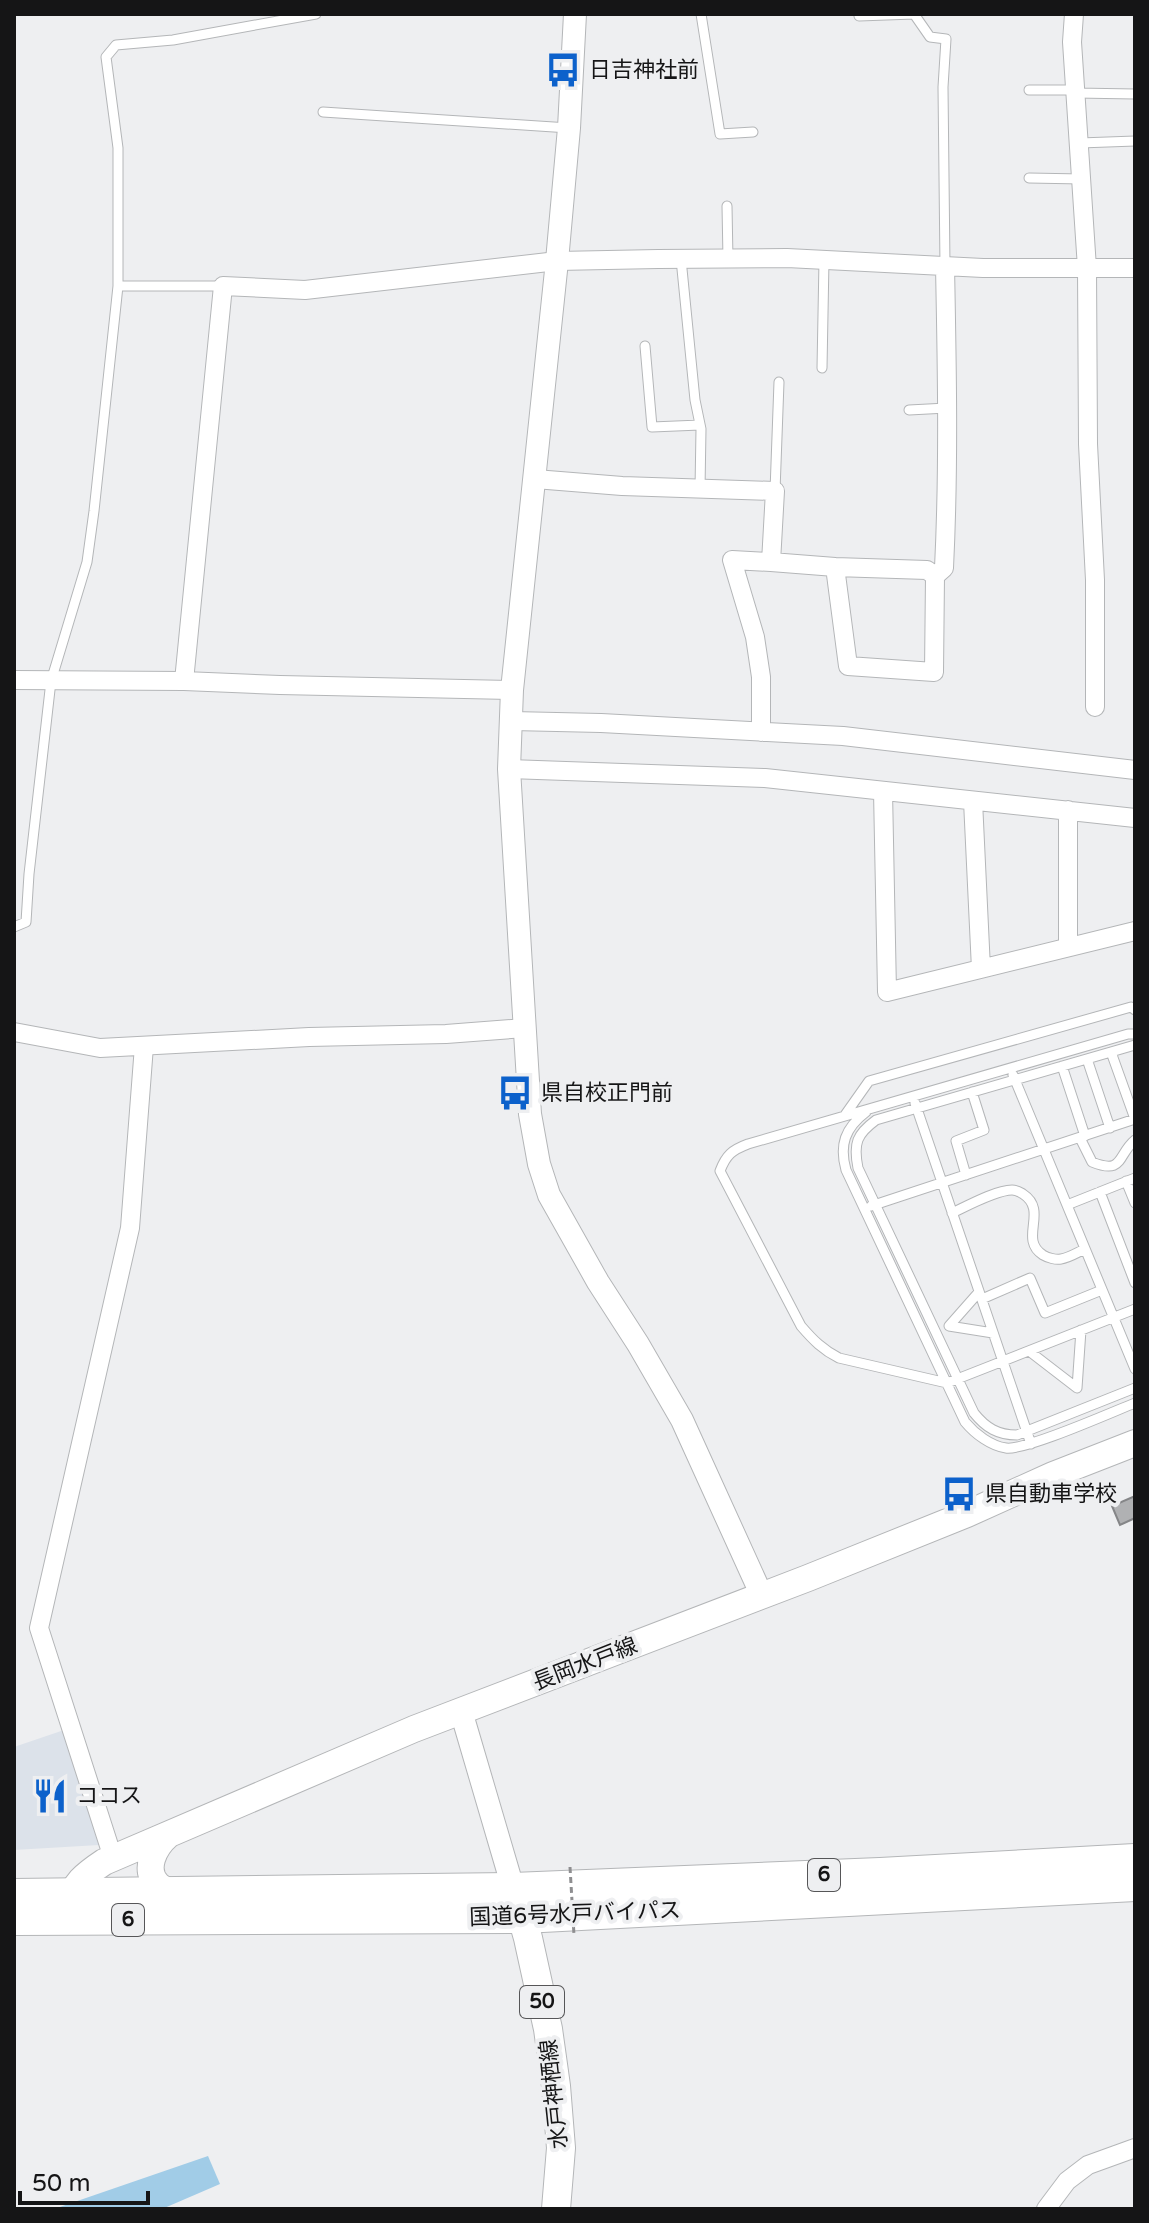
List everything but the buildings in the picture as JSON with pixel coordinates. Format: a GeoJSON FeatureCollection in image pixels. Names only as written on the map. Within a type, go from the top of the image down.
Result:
{"type":"FeatureCollection","features":[{"type":"Feature","properties":{"kind":"highway","name":"国道6号水戸バイパス"},"geometry":{"type":"LineString","coordinates":[[14,1920],[69,1906],[170,1892],[513,1888],[1135,1859]]}},
{"type":"Feature","properties":{"kind":"highway","name":"国道6号水戸バイパス"},"geometry":{"type":"LineString","coordinates":[[14,1894],[69,1906],[523,1918],[1135,1886]]}},
{"type":"Feature","properties":{"kind":"main road","name":"長岡水戸線"},"geometry":{"type":"LineString","coordinates":[[69,1906],[87,1874],[113,1858],[461,1711],[762,1596],[1135,1443]]}},
{"type":"Feature","properties":{"kind":"main road"},"geometry":{"type":"LineString","coordinates":[[168,1835],[153,1851],[152,1875],[157,1884],[170,1892]]}},
{"type":"Feature","properties":{"kind":"main road","name":"水戸神栖線"},"geometry":{"type":"LineString","coordinates":[[513,1888],[523,1918],[548,2029],[556,2086],[561,2148],[556,2209]]}},
{"type":"Feature","properties":{"kind":"street"},"geometry":{"type":"LineString","coordinates":[[575,14],[557,261],[512,690],[509,769],[530,1114],[539,1164],[549,1195],[590,1270],[682,1420],[762,1596]]}},
{"type":"Feature","properties":{"kind":"street"},"geometry":{"type":"LineString","coordinates":[[1074,14],[1072,42],[1087,268],[1095,707]]}},
{"type":"Feature","properties":{"kind":"street"},"geometry":{"type":"LineString","coordinates":[[184,681],[223,286],[305,290],[557,261],[824,260],[945,266],[1135,268]]}},
{"type":"Feature","properties":{"kind":"street"},"geometry":{"type":"LineString","coordinates":[[835,567],[848,666],[934,672],[935,576],[944,568],[947,408],[945,266]]}},
{"type":"Feature","properties":{"kind":"street"},"geometry":{"type":"LineString","coordinates":[[535,479],[622,486],[775,491],[771,562]]}},
{"type":"Feature","properties":{"kind":"street"},"geometry":{"type":"LineString","coordinates":[[761,732],[761,677],[755,637],[732,560],[927,570],[935,576]]}},
{"type":"Feature","properties":{"kind":"street"},"geometry":{"type":"LineString","coordinates":[[14,680],[184,681],[512,690]]}},
{"type":"Feature","properties":{"kind":"street"},"geometry":{"type":"LineString","coordinates":[[512,721],[843,736],[1135,770]]}},
{"type":"Feature","properties":{"kind":"street"},"geometry":{"type":"LineString","coordinates":[[509,769],[765,778],[1135,818]]}},
{"type":"Feature","properties":{"kind":"street"},"geometry":{"type":"LineString","coordinates":[[883,791],[887,992],[1135,931]]}},
{"type":"Feature","properties":{"kind":"street"},"geometry":{"type":"LineString","coordinates":[[973,801],[981,969]]}},
{"type":"Feature","properties":{"kind":"street"},"geometry":{"type":"LineString","coordinates":[[1068,810],[1068,947]]}},
{"type":"Feature","properties":{"kind":"street"},"geometry":{"type":"LineString","coordinates":[[14,1032],[100,1048],[525,1028]]}},
{"type":"Feature","properties":{"kind":"street"},"geometry":{"type":"LineString","coordinates":[[113,1858],[39,1628],[130,1228],[144,1046]]}},
{"type":"Feature","properties":{"kind":"street"},"geometry":{"type":"LineString","coordinates":[[461,1711],[513,1888]]}},
{"type":"Feature","properties":{"kind":"street"},"geometry":{"type":"LineString","coordinates":[[1046,2209],[1067,2181],[1088,2165],[1135,2148]]}},
{"type":"Feature","properties":{"kind":"lane"},"geometry":{"type":"LineString","coordinates":[[14,927],[26,922],[51,681],[87,562],[118,286],[118,148],[106,57],[116,45],[173,40],[316,14]]}},
{"type":"Feature","properties":{"kind":"lane"},"geometry":{"type":"LineString","coordinates":[[701,14],[720,134],[753,132]]}},
{"type":"Feature","properties":{"kind":"lane"},"geometry":{"type":"LineString","coordinates":[[859,16],[914,14],[930,37],[946,39],[943,87],[945,266]]}},
{"type":"Feature","properties":{"kind":"lane"},"geometry":{"type":"LineString","coordinates":[[1029,90],[1135,94]]}},
{"type":"Feature","properties":{"kind":"lane"},"geometry":{"type":"LineString","coordinates":[[323,112],[569,128]]}},
{"type":"Feature","properties":{"kind":"lane"},"geometry":{"type":"LineString","coordinates":[[1080,143],[1135,141]]}},
{"type":"Feature","properties":{"kind":"lane"},"geometry":{"type":"LineString","coordinates":[[1029,178],[1082,179]]}},
{"type":"Feature","properties":{"kind":"lane"},"geometry":{"type":"LineString","coordinates":[[727,206],[728,259]]}},
{"type":"Feature","properties":{"kind":"lane"},"geometry":{"type":"LineString","coordinates":[[681,259],[700,425],[700,489]]}},
{"type":"Feature","properties":{"kind":"lane"},"geometry":{"type":"LineString","coordinates":[[822,368],[824,260]]}},
{"type":"Feature","properties":{"kind":"lane"},"geometry":{"type":"LineString","coordinates":[[118,286],[223,286]]}},
{"type":"Feature","properties":{"kind":"lane"},"geometry":{"type":"LineString","coordinates":[[645,346],[652,427],[700,425]]}},
{"type":"Feature","properties":{"kind":"lane"},"geometry":{"type":"LineString","coordinates":[[775,491],[779,382]]}},
{"type":"Feature","properties":{"kind":"lane"},"geometry":{"type":"LineString","coordinates":[[909,410],[947,408]]}},
{"type":"Feature","properties":{"kind":"lane"},"geometry":{"type":"LineString","coordinates":[[845,1115],[869,1081],[1134,1007]]}},
{"type":"Feature","properties":{"kind":"lane"},"geometry":{"type":"LineString","coordinates":[[1133,1033],[733,1149],[724,1159],[720,1171],[801,1326],[814,1342],[839,1358],[947,1383],[1135,1309]]}},
{"type":"Feature","properties":{"kind":"lane"},"geometry":{"type":"LineString","coordinates":[[1135,1045],[876,1120],[863,1129],[855,1154],[858,1168],[974,1413],[983,1424],[994,1431],[1017,1435],[1135,1388]]}},
{"type":"Feature","properties":{"kind":"lane"},"geometry":{"type":"LineString","coordinates":[[864,1208],[1135,1119],[1111,1052]]}},
{"type":"Feature","properties":{"kind":"lane"},"geometry":{"type":"LineString","coordinates":[[1087,1059],[1110,1128]]}},
{"type":"Feature","properties":{"kind":"lane"},"geometry":{"type":"LineString","coordinates":[[1062,1066],[1092,1162],[1104,1167],[1120,1162],[1135,1140]]}},
{"type":"Feature","properties":{"kind":"lane"},"geometry":{"type":"LineString","coordinates":[[1010,1068],[1135,1369]]}},
{"type":"Feature","properties":{"kind":"lane"},"geometry":{"type":"LineString","coordinates":[[966,1175],[956,1141],[984,1130],[972,1092]]}},
{"type":"Feature","properties":{"kind":"lane"},"geometry":{"type":"LineString","coordinates":[[912,1096],[1031,1444]]}},
{"type":"Feature","properties":{"kind":"lane"},"geometry":{"type":"LineString","coordinates":[[871,1107],[847,1129],[842,1157],[846,1170],[965,1422],[973,1431],[1007,1449],[1031,1444],[1135,1403]]}},
{"type":"Feature","properties":{"kind":"lane"},"geometry":{"type":"LineString","coordinates":[[1067,1205],[1130,1179],[1135,1203]]}},
{"type":"Feature","properties":{"kind":"lane"},"geometry":{"type":"LineString","coordinates":[[952,1213],[1005,1191],[1016,1190],[1034,1204],[1033,1241],[1039,1253],[1061,1259],[1085,1249]]}},
{"type":"Feature","properties":{"kind":"lane"},"geometry":{"type":"LineString","coordinates":[[1100,1192],[1135,1283]]}},
{"type":"Feature","properties":{"kind":"lane"},"geometry":{"type":"LineString","coordinates":[[993,1333],[949,1326],[980,1295],[1030,1278],[1045,1313],[1102,1290]]}},
{"type":"Feature","properties":{"kind":"lane"},"geometry":{"type":"LineString","coordinates":[[1029,1351],[1077,1388],[1081,1330]]}},
{"type":"Feature","properties":{"kind":"path"},"geometry":{"type":"LineString","coordinates":[[570,1867],[574,1935]]}},
{"type":"Feature","properties":{"kind":"shaded area","name":"ココス"},"geometry":{"type":"Polygon","coordinates":[[[67,1729],[99,1845],[14,1850],[14,1747],[67,1729]]]}},
{"type":"Feature","properties":{"kind":"water"},"geometry":{"type":"Polygon","coordinates":[[[208,2156],[220,2184],[162,2209],[54,2209],[208,2156]]]}},
{"type":"Feature","properties":{"kind":"place","name":"日吉神社前"},"geometry":{"type":"Point","coordinates":[563,70]}},
{"type":"Feature","properties":{"kind":"place","name":"県自校正門前"},"geometry":{"type":"Point","coordinates":[515,1093]}},
{"type":"Feature","properties":{"kind":"place","name":"県自動車学校"},"geometry":{"type":"Point","coordinates":[959,1494]}},
{"type":"Feature","properties":{"kind":"place","name":"ココス"},"geometry":{"type":"Point","coordinates":[50,1796]}}]}
